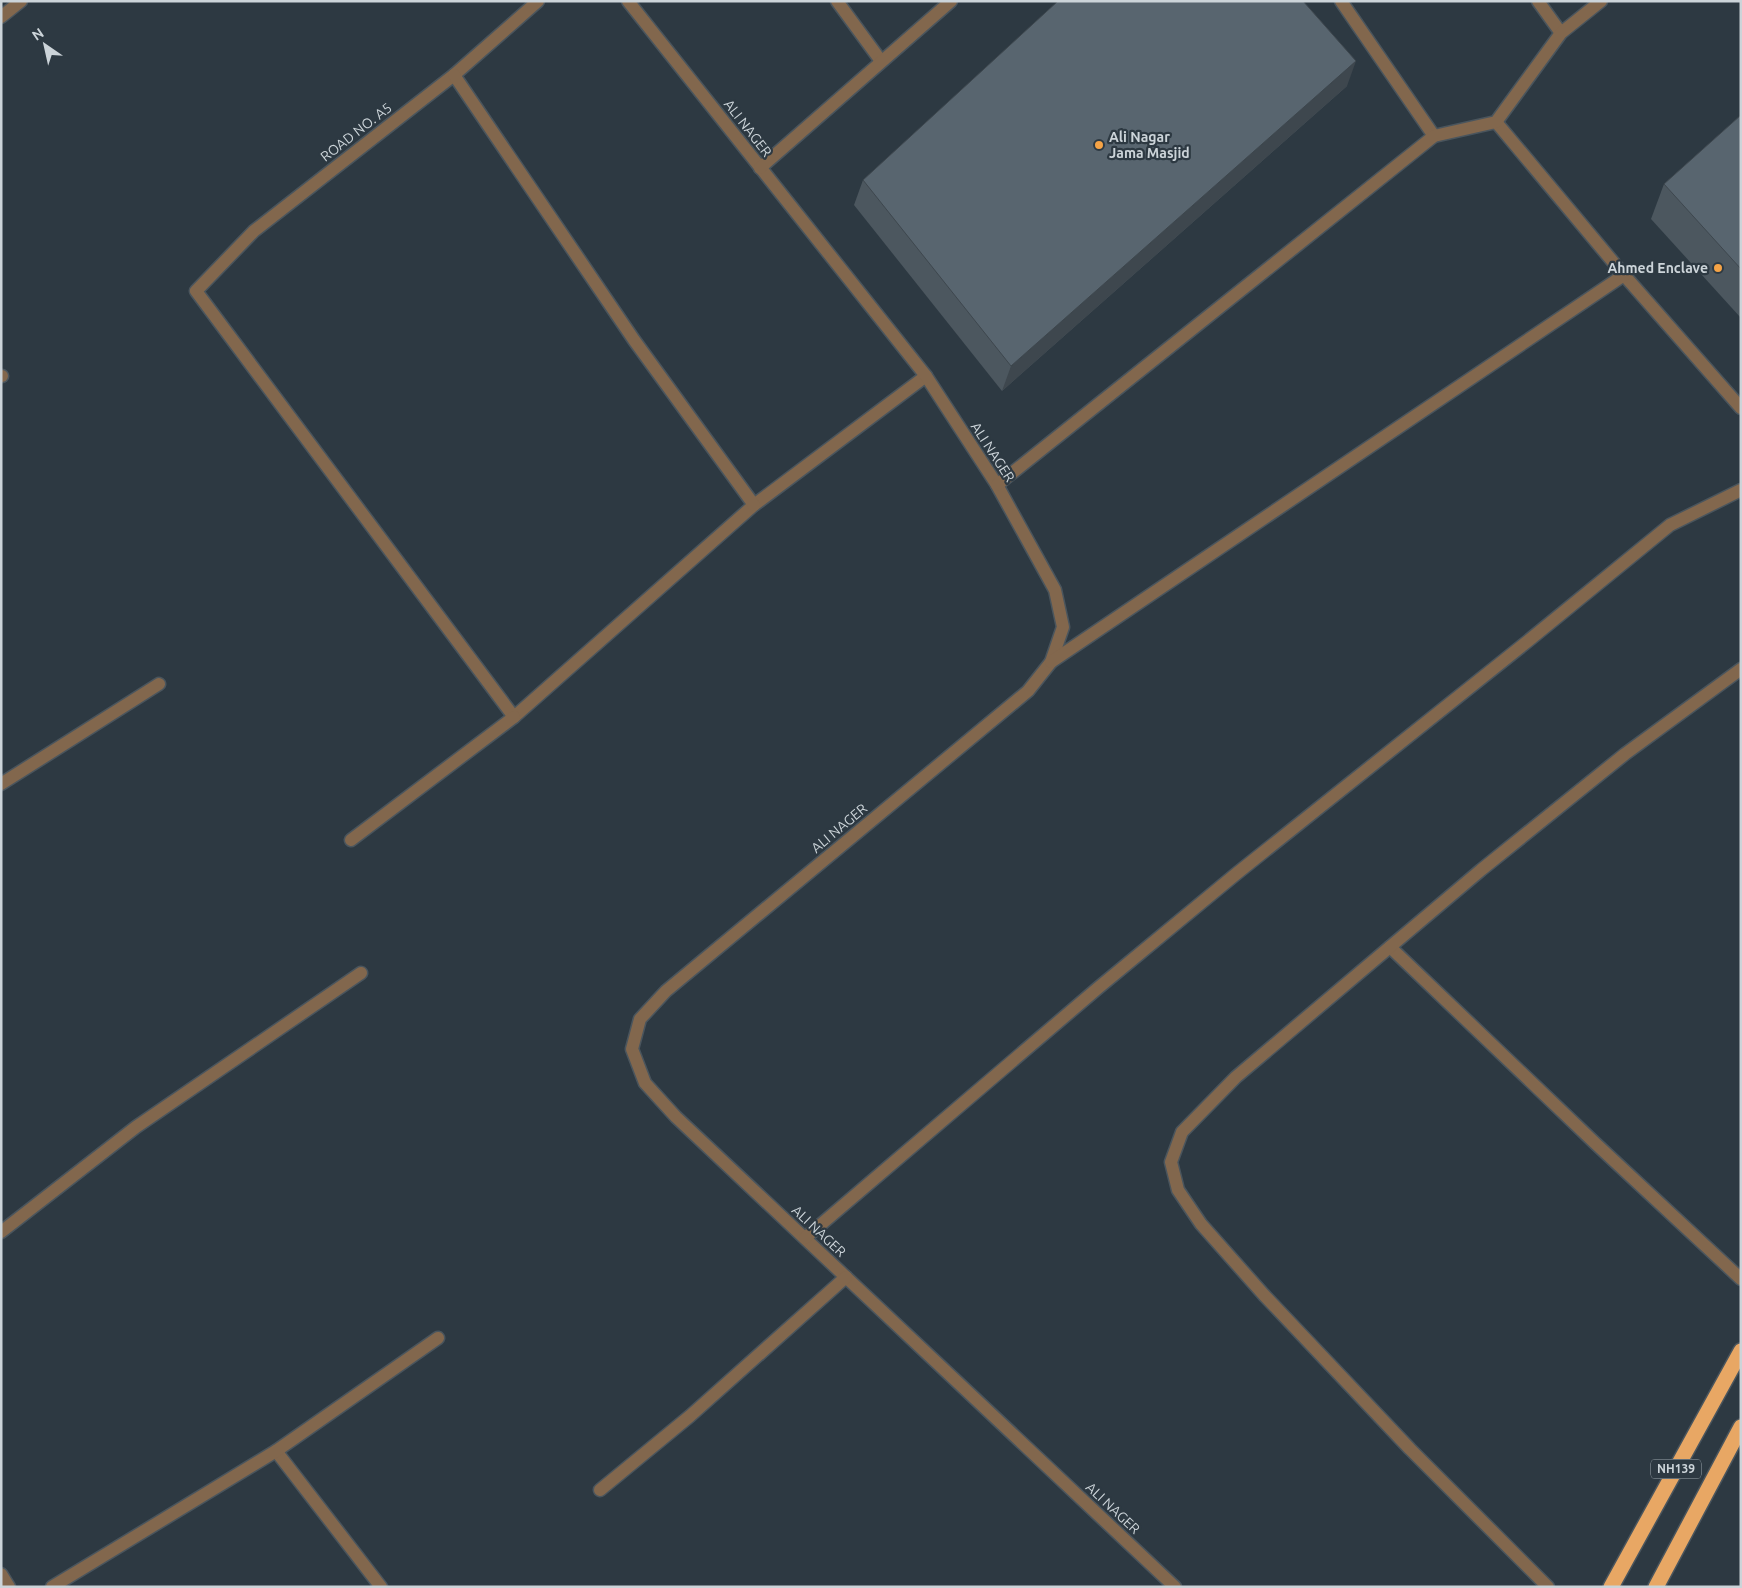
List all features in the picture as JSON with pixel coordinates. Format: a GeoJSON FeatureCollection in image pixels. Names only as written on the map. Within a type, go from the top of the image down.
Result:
{"type":"FeatureCollection","features":[{"type":"Feature","properties":{"kind":"highway","name":"NH139"},"geometry":{"type":"LineString","coordinates":[[1611,1587],[1741,1351]]}},
{"type":"Feature","properties":{"kind":"highway","name":"NH139"},"geometry":{"type":"LineString","coordinates":[[1656,1587],[1741,1427]]}},
{"type":"Feature","properties":{"kind":"street"},"geometry":{"type":"LineString","coordinates":[[1,18],[21,1]]}},
{"type":"Feature","properties":{"kind":"street","name":"ROAD NO. A5"},"geometry":{"type":"LineString","coordinates":[[514,717],[196,291],[254,231],[454,75],[538,1]]}},
{"type":"Feature","properties":{"kind":"street","name":"ALI NAGER"},"geometry":{"type":"LineString","coordinates":[[628,1],[926,376],[997,485],[1055,590],[1063,627],[1051,662],[1028,691],[666,991],[640,1019],[632,1049],[646,1083],[676,1117],[1175,1587]]}},
{"type":"Feature","properties":{"kind":"street"},"geometry":{"type":"LineString","coordinates":[[837,1],[881,61]]}},
{"type":"Feature","properties":{"kind":"street"},"geometry":{"type":"LineString","coordinates":[[760,168],[951,1]]}},
{"type":"Feature","properties":{"kind":"street"},"geometry":{"type":"LineString","coordinates":[[1341,1],[1434,136]]}},
{"type":"Feature","properties":{"kind":"street"},"geometry":{"type":"LineString","coordinates":[[1538,1],[1561,32]]}},
{"type":"Feature","properties":{"kind":"street"},"geometry":{"type":"LineString","coordinates":[[997,485],[1434,136],[1496,122],[1561,32],[1601,1]]}},
{"type":"Feature","properties":{"kind":"street"},"geometry":{"type":"LineString","coordinates":[[454,75],[634,340],[754,505]]}},
{"type":"Feature","properties":{"kind":"street"},"geometry":{"type":"LineString","coordinates":[[1496,122],[1624,275],[1741,408]]}},
{"type":"Feature","properties":{"kind":"street"},"geometry":{"type":"LineString","coordinates":[[1051,662],[1624,275]]}},
{"type":"Feature","properties":{"kind":"street"},"geometry":{"type":"LineString","coordinates":[[351,840],[514,717],[754,505],[926,376]]}},
{"type":"Feature","properties":{"kind":"street"},"geometry":{"type":"LineString","coordinates":[[805,1238],[1098,988],[1670,525],[1741,490]]}},
{"type":"Feature","properties":{"kind":"street"},"geometry":{"type":"LineString","coordinates":[[1548,1587],[1410,1449],[1264,1295],[1201,1224],[1178,1190],[1171,1162],[1182,1132],[1236,1077],[1481,870],[1626,754],[1741,669]]}},
{"type":"Feature","properties":{"kind":"street"},"geometry":{"type":"LineString","coordinates":[[1,784],[160,684]]}},
{"type":"Feature","properties":{"kind":"street"},"geometry":{"type":"LineString","coordinates":[[1390,947],[1741,1279]]}},
{"type":"Feature","properties":{"kind":"street"},"geometry":{"type":"LineString","coordinates":[[1,1232],[136,1127],[361,973]]}},
{"type":"Feature","properties":{"kind":"street"},"geometry":{"type":"LineString","coordinates":[[600,1490],[690,1416],[846,1277]]}},
{"type":"Feature","properties":{"kind":"street"},"geometry":{"type":"LineString","coordinates":[[52,1587],[276,1451],[438,1338]]}},
{"type":"Feature","properties":{"kind":"street"},"geometry":{"type":"LineString","coordinates":[[276,1451],[381,1587]]}},
{"type":"Feature","properties":{"kind":"street"},"geometry":{"type":"LineString","coordinates":[[1,1574],[9,1587]]}},
{"type":"Feature","properties":{"kind":"building","name":"Ali Nagar Jama Masjid"},"geometry":{"type":"Polygon","coordinates":[[[1058,1],[1303,1],[1356,61],[1011,366],[863,180],[1058,1]]]}},
{"type":"Feature","properties":{"kind":"building"},"geometry":{"type":"Polygon","coordinates":[[[1741,115],[1741,269],[1664,184],[1741,115]]]}},
{"type":"Feature","properties":{"kind":"place","name":"Ali Nagar Jama Masjid"},"geometry":{"type":"Point","coordinates":[1099,145]}},
{"type":"Feature","properties":{"kind":"place","name":"Ahmed Enclave"},"geometry":{"type":"Point","coordinates":[1718,268]}}]}
